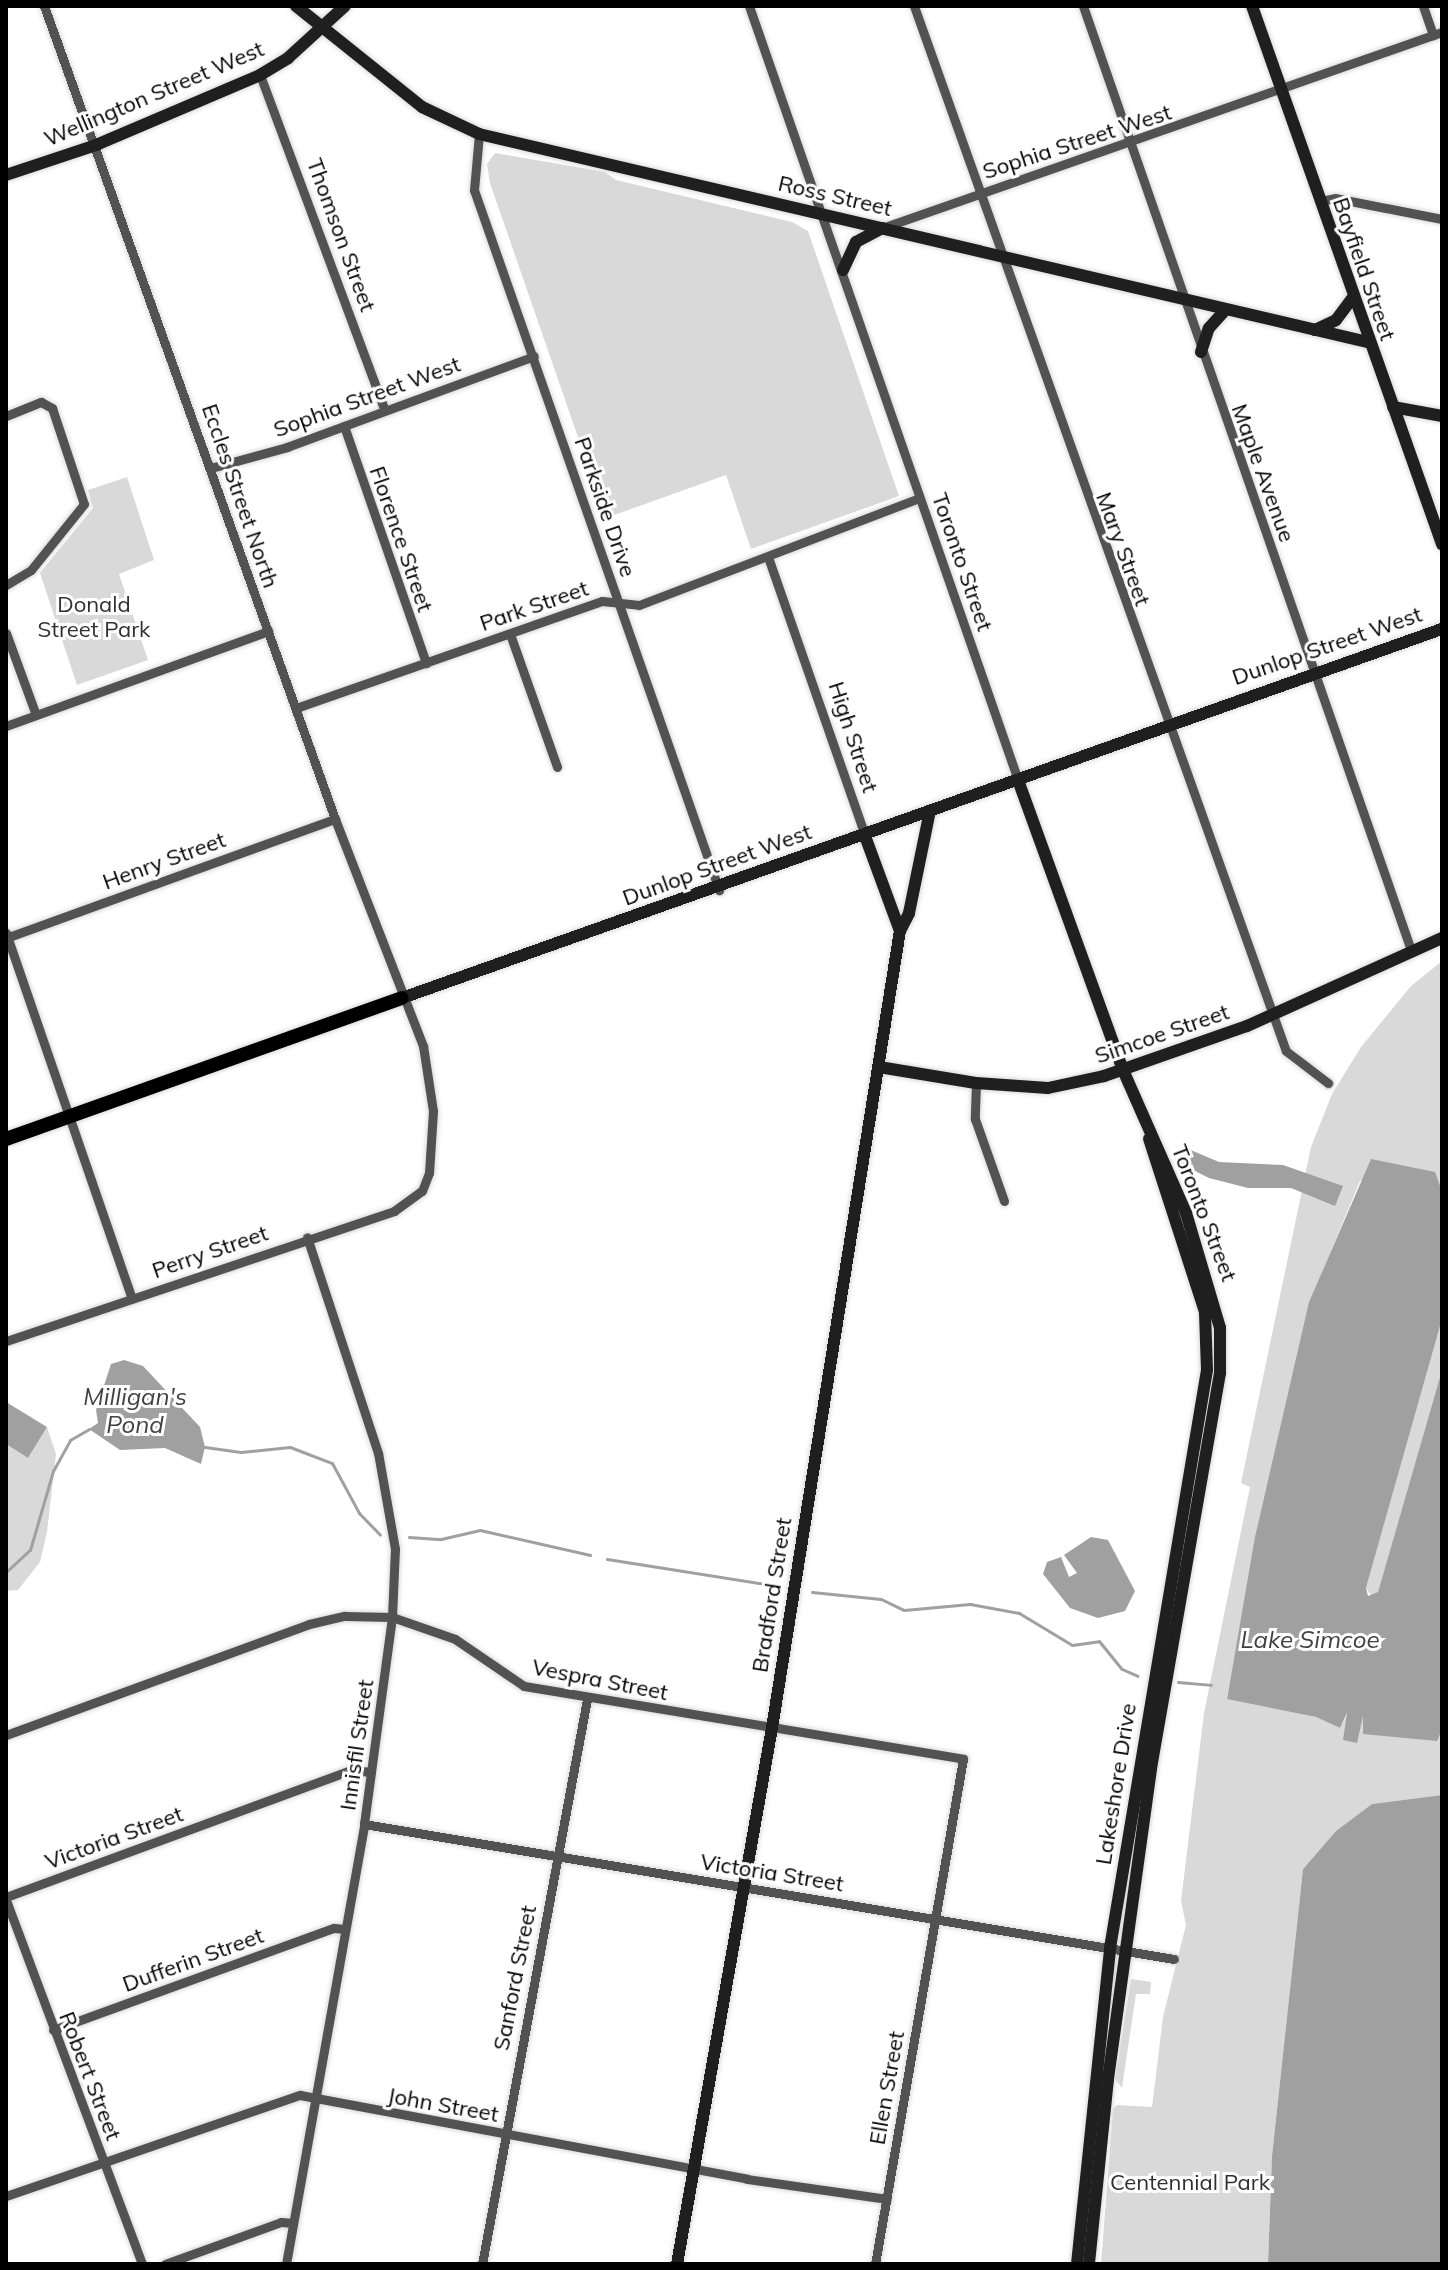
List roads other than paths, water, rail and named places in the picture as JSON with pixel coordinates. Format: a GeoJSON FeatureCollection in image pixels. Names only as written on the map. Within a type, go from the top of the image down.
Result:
{"type":"FeatureCollection","features":[{"type":"Feature","properties":{"kind":"main road","name":"Ross Street"},"geometry":{"type":"LineString","coordinates":[[296,6],[422,107],[479,134],[1367,342]]}},
{"type":"Feature","properties":{"kind":"main road","name":"Wellington Street West"},"geometry":{"type":"LineString","coordinates":[[6,175],[96,145],[260,75],[323,29],[345,6]]}},
{"type":"Feature","properties":{"kind":"main road","name":"Bayfield Street"},"geometry":{"type":"LineString","coordinates":[[1252,6],[1367,342],[1442,544]]}},
{"type":"Feature","properties":{"kind":"main road"},"geometry":{"type":"LineString","coordinates":[[843,270],[856,242],[882,228]]}},
{"type":"Feature","properties":{"kind":"main road"},"geometry":{"type":"LineString","coordinates":[[1315,330],[1336,320],[1352,299]]}},
{"type":"Feature","properties":{"kind":"main road"},"geometry":{"type":"LineString","coordinates":[[1201,352],[1209,328],[1226,309]]}},
{"type":"Feature","properties":{"kind":"main road"},"geometry":{"type":"LineString","coordinates":[[1393,407],[1442,416]]}},
{"type":"Feature","properties":{"kind":"main road","name":"Dunlop Street West"},"geometry":{"type":"LineString","coordinates":[[6,1139],[402,998],[719,890],[1167,725],[1442,629]]}},
{"type":"Feature","properties":{"kind":"main road","name":"Toronto Street"},"geometry":{"type":"LineString","coordinates":[[1018,780],[1123,1070],[1148,1128],[1153,1163],[1212,1313]]}},
{"type":"Feature","properties":{"kind":"main road","name":"Bradford Street"},"geometry":{"type":"LineString","coordinates":[[677,2264],[772,1728],[900,931],[909,913],[930,811]]}},
{"type":"Feature","properties":{"kind":"main road","name":"High Street"},"geometry":{"type":"LineString","coordinates":[[865,836],[900,931]]}},
{"type":"Feature","properties":{"kind":"main road","name":"Simcoe Street"},"geometry":{"type":"LineString","coordinates":[[879,1067],[976,1083],[1048,1088],[1123,1070],[1273,1015],[1442,938]]}},
{"type":"Feature","properties":{"kind":"main road"},"geometry":{"type":"LineString","coordinates":[[1089,2264],[1126,1951],[1215,1400],[1212,1313]]}},
{"type":"Feature","properties":{"kind":"main road","name":"Lakeshore Drive"},"geometry":{"type":"LineString","coordinates":[[1077,2264],[1110,1948],[1160,1628],[1205,1389],[1212,1313]]}},
{"type":"Feature","properties":{"kind":"street","name":"Eccles Street North"},"geometry":{"type":"LineString","coordinates":[[44,6],[335,819],[432,1079],[431,1157],[422,1191]]}},
{"type":"Feature","properties":{"kind":"street","name":"Toronto Street"},"geometry":{"type":"LineString","coordinates":[[749,6],[1018,780]]}},
{"type":"Feature","properties":{"kind":"street","name":"Mary Street"},"geometry":{"type":"LineString","coordinates":[[914,6],[1167,725],[1286,1051],[1328,1083]]}},
{"type":"Feature","properties":{"kind":"street","name":"Maple Avenue"},"geometry":{"type":"LineString","coordinates":[[1083,6],[1182,299],[1317,673],[1411,950]]}},
{"type":"Feature","properties":{"kind":"street"},"geometry":{"type":"LineString","coordinates":[[1423,6],[1438,34]]}},
{"type":"Feature","properties":{"kind":"street","name":"Sophia Street West"},"geometry":{"type":"LineString","coordinates":[[882,228],[980,192],[1132,144],[1438,34]]}},
{"type":"Feature","properties":{"kind":"street","name":"Thomson Street"},"geometry":{"type":"LineString","coordinates":[[260,75],[384,409]]}},
{"type":"Feature","properties":{"kind":"street","name":"Parkside Drive"},"geometry":{"type":"LineString","coordinates":[[479,134],[474,190],[719,890]]}},
{"type":"Feature","properties":{"kind":"street"},"geometry":{"type":"LineString","coordinates":[[1320,201],[1335,198],[1442,219]]}},
{"type":"Feature","properties":{"kind":"street","name":"Sophia Street West"},"geometry":{"type":"LineString","coordinates":[[211,468],[344,426],[534,356]]}},
{"type":"Feature","properties":{"kind":"street"},"geometry":{"type":"LineString","coordinates":[[6,416],[41,402],[52,408],[84,504],[31,570],[6,585]]}},
{"type":"Feature","properties":{"kind":"street","name":"Florence Street"},"geometry":{"type":"LineString","coordinates":[[344,426],[426,663]]}},
{"type":"Feature","properties":{"kind":"street","name":"Park Street"},"geometry":{"type":"LineString","coordinates":[[296,708],[602,601],[639,605],[919,498]]}},
{"type":"Feature","properties":{"kind":"street","name":"High Street"},"geometry":{"type":"LineString","coordinates":[[768,557],[865,836]]}},
{"type":"Feature","properties":{"kind":"street"},"geometry":{"type":"LineString","coordinates":[[6,726],[268,631]]}},
{"type":"Feature","properties":{"kind":"street"},"geometry":{"type":"LineString","coordinates":[[6,633],[36,715]]}},
{"type":"Feature","properties":{"kind":"street"},"geometry":{"type":"LineString","coordinates":[[510,634],[557,767]]}},
{"type":"Feature","properties":{"kind":"street","name":"Henry Street"},"geometry":{"type":"LineString","coordinates":[[7,936],[335,819]]}},
{"type":"Feature","properties":{"kind":"street"},"geometry":{"type":"LineString","coordinates":[[7,936],[132,1298]]}},
{"type":"Feature","properties":{"kind":"street"},"geometry":{"type":"LineString","coordinates":[[976,1083],[975,1119],[1004,1201]]}},
{"type":"Feature","properties":{"kind":"street","name":"Perry Street"},"geometry":{"type":"LineString","coordinates":[[6,1341],[307,1237],[394,1211],[422,1191]]}},
{"type":"Feature","properties":{"kind":"street","name":"Innisfil Street"},"geometry":{"type":"LineString","coordinates":[[286,2264],[364,1824],[392,1617],[395,1549],[389,1503],[307,1237]]}},
{"type":"Feature","properties":{"kind":"street","name":"Vespra Street"},"geometry":{"type":"LineString","coordinates":[[6,1735],[309,1624],[345,1616],[392,1617],[455,1639],[524,1686],[587,1699],[963,1759],[934,1918]]}},
{"type":"Feature","properties":{"kind":"street","name":"Sanford Street"},"geometry":{"type":"LineString","coordinates":[[482,2264],[503,2135],[587,1699]]}},
{"type":"Feature","properties":{"kind":"street","name":"Victoria Street"},"geometry":{"type":"LineString","coordinates":[[6,1899],[352,1770],[371,1772]]}},
{"type":"Feature","properties":{"kind":"street","name":"Victoria Street"},"geometry":{"type":"LineString","coordinates":[[364,1824],[1174,1959]]}},
{"type":"Feature","properties":{"kind":"street","name":"Robert Street"},"geometry":{"type":"LineString","coordinates":[[6,1899],[142,2264]]}},
{"type":"Feature","properties":{"kind":"street","name":"Ellen Street"},"geometry":{"type":"LineString","coordinates":[[875,2264],[934,1918]]}},
{"type":"Feature","properties":{"kind":"street","name":"Dufferin Street"},"geometry":{"type":"LineString","coordinates":[[53,2030],[334,1928],[345,1929]]}},
{"type":"Feature","properties":{"kind":"street","name":"John Street"},"geometry":{"type":"LineString","coordinates":[[6,2196],[283,2098],[316,2099],[695,2170],[887,2199]]}},
{"type":"Feature","properties":{"kind":"street"},"geometry":{"type":"LineString","coordinates":[[165,2264],[281,2222],[293,2223]]}},
{"type":"Feature","properties":{"kind":"water"},"geometry":{"type":"Polygon","coordinates":[[[1186,1148],[1219,1162],[1283,1165],[1343,1186],[1335,1206],[1291,1188],[1248,1188],[1209,1178],[1175,1161],[1186,1148]]]}},
{"type":"Feature","properties":{"kind":"water","name":"Lake Simcoe"},"geometry":{"type":"Polygon","coordinates":[[[1371,1159],[1435,1172],[1442,1191],[1442,1319],[1366,1588],[1368,1596],[1378,1592],[1442,1370],[1442,1730],[1437,1741],[1363,1734],[1363,1716],[1357,1743],[1343,1740],[1347,1713],[1340,1728],[1316,1717],[1227,1699],[1255,1537],[1309,1302],[1371,1159]]]}},
{"type":"Feature","properties":{"kind":"water","name":"Milligan's Pond"},"geometry":{"type":"Polygon","coordinates":[[[124,1360],[143,1366],[200,1427],[205,1447],[201,1464],[165,1448],[120,1450],[89,1429],[98,1423],[96,1410],[111,1364],[124,1360]]]}},
{"type":"Feature","properties":{"kind":"water"},"geometry":{"type":"Polygon","coordinates":[[[6,1402],[47,1427],[28,1458],[6,1444],[6,1402]]]}},
{"type":"Feature","properties":{"kind":"water"},"geometry":{"type":"Polygon","coordinates":[[[1091,1537],[1108,1540],[1135,1591],[1125,1611],[1098,1618],[1070,1608],[1043,1574],[1047,1562],[1061,1557],[1069,1577],[1077,1573],[1064,1555],[1091,1537]]]}},
{"type":"Feature","properties":{"kind":"water"},"geometry":{"type":"Polygon","coordinates":[[[1442,1795],[1442,2264],[1268,2264],[1272,2156],[1303,1869],[1336,1831],[1372,1804],[1442,1795]]]}},
{"type":"Feature","properties":{"kind":"waterway"},"geometry":{"type":"LineString","coordinates":[[6,1572],[30,1550],[53,1471],[70,1440],[89,1429]]}},
{"type":"Feature","properties":{"kind":"waterway"},"geometry":{"type":"LineString","coordinates":[[205,1447],[241,1452],[290,1447],[332,1463],[359,1513],[380,1535]]}},
{"type":"Feature","properties":{"kind":"waterway"},"geometry":{"type":"LineString","coordinates":[[409,1537],[441,1539],[480,1530],[590,1555]]}},
{"type":"Feature","properties":{"kind":"waterway"},"geometry":{"type":"LineString","coordinates":[[607,1559],[772,1585]]}},
{"type":"Feature","properties":{"kind":"waterway"},"geometry":{"type":"LineString","coordinates":[[812,1592],[881,1599],[904,1610],[970,1604],[1019,1613],[1072,1645],[1099,1641],[1122,1669],[1138,1676]]}},
{"type":"Feature","properties":{"kind":"waterway"},"geometry":{"type":"LineString","coordinates":[[1178,1682],[1211,1685]]}},
{"type":"Feature","properties":{"kind":"park label","name":"Donald Street Park"},"geometry":{"type":"Point","coordinates":[94,616]}},
{"type":"Feature","properties":{"kind":"park label","name":"Centennial Park"},"geometry":{"type":"Point","coordinates":[1190,2183]}}]}
